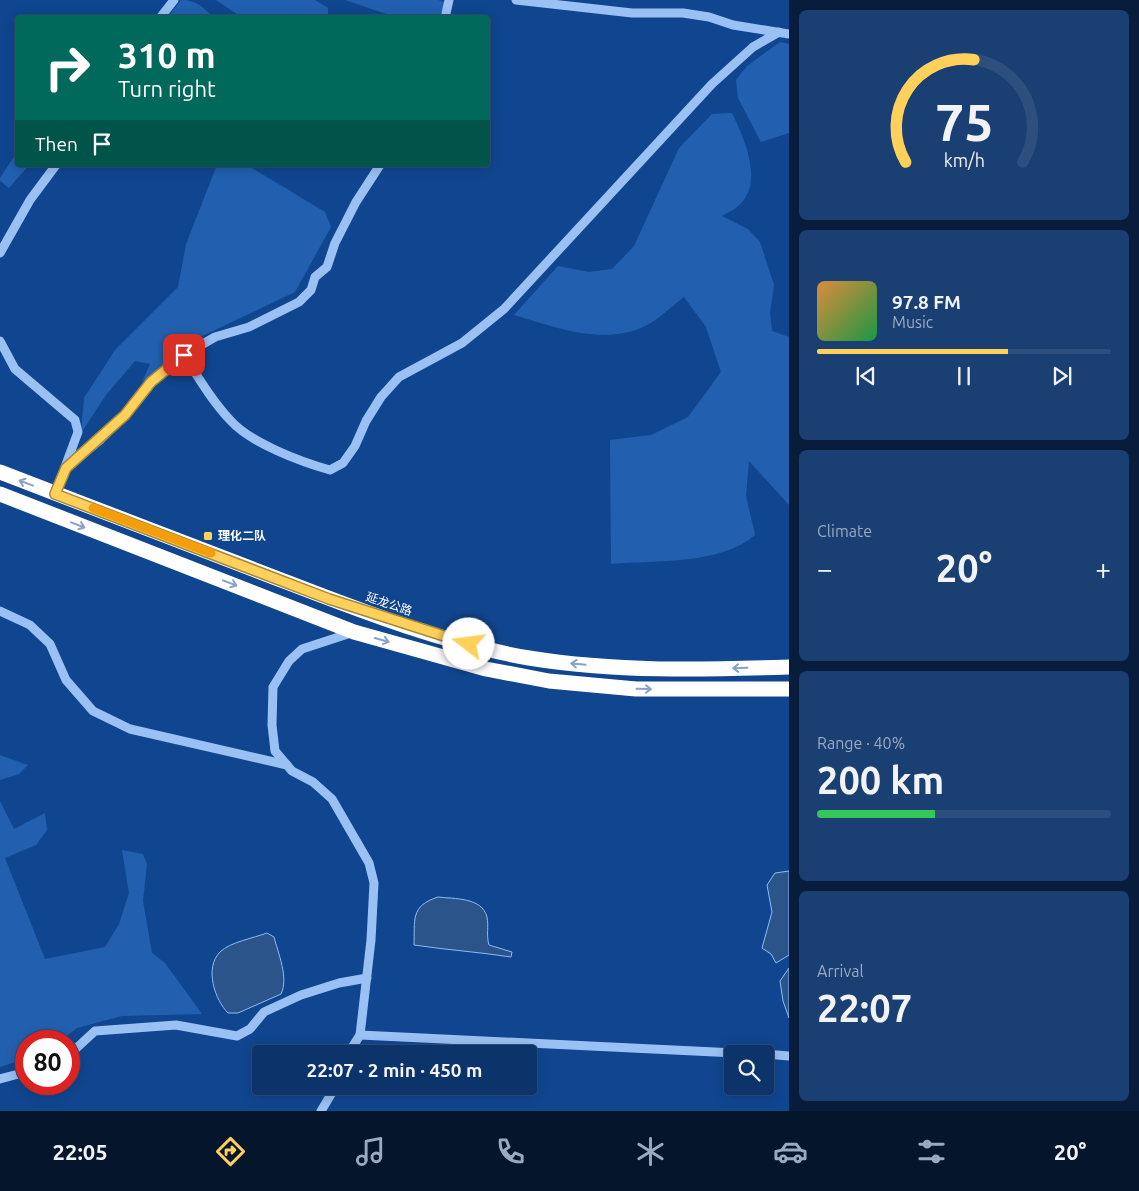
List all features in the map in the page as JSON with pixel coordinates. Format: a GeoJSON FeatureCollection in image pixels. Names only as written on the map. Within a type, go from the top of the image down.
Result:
{"type":"FeatureCollection","features":[{"type":"Feature","properties":{"kind":"highway","name":"延龙公路"},"geometry":{"type":"LineString","coordinates":[[0,472],[329,599],[411,627],[488,649],[546,660],[613,668],[688,670],[789,667]]}},
{"type":"Feature","properties":{"kind":"highway"},"geometry":{"type":"LineString","coordinates":[[0,494],[354,632],[486,669],[592,686],[715,690],[789,689]]}},
{"type":"Feature","properties":{"kind":"street"},"geometry":{"type":"LineString","coordinates":[[162,15],[173,0]]}},
{"type":"Feature","properties":{"kind":"street"},"geometry":{"type":"LineString","coordinates":[[446,15],[449,0]]}},
{"type":"Feature","properties":{"kind":"street"},"geometry":{"type":"LineString","coordinates":[[516,0],[632,13],[683,13],[709,17],[733,25],[789,34]]}},
{"type":"Feature","properties":{"kind":"street"},"geometry":{"type":"LineString","coordinates":[[184,355],[208,393],[232,422],[264,444],[299,461],[330,470],[343,463],[355,446],[366,421],[381,397],[399,377],[462,343],[504,309],[712,84],[753,47],[779,32]]}},
{"type":"Feature","properties":{"kind":"street"},"geometry":{"type":"LineString","coordinates":[[0,253],[30,200],[55,167]]}},
{"type":"Feature","properties":{"kind":"street"},"geometry":{"type":"LineString","coordinates":[[66,468],[125,415],[151,382],[184,355],[215,337],[249,328],[299,302],[311,290],[315,277],[327,267],[334,243],[356,202],[379,167]]}},
{"type":"Feature","properties":{"kind":"street"},"geometry":{"type":"LineString","coordinates":[[0,341],[15,369],[75,420],[78,432],[55,494]]}},
{"type":"Feature","properties":{"kind":"street"},"geometry":{"type":"LineString","coordinates":[[0,611],[30,625],[50,644],[66,680],[93,711],[130,729],[287,765]]}},
{"type":"Feature","properties":{"kind":"street"},"geometry":{"type":"LineString","coordinates":[[354,632],[302,649],[289,661],[273,687],[272,724],[276,752],[292,771],[313,782],[332,800],[369,863],[374,883],[367,978],[360,1035],[354,1045]]}},
{"type":"Feature","properties":{"kind":"street"},"geometry":{"type":"LineString","coordinates":[[80,1045],[95,1032],[176,1025],[237,1036],[250,1029],[264,1012],[301,995],[339,983],[367,978]]}},
{"type":"Feature","properties":{"kind":"street"},"geometry":{"type":"LineString","coordinates":[[360,1035],[724,1052]]}},
{"type":"Feature","properties":{"kind":"street"},"geometry":{"type":"LineString","coordinates":[[774,1055],[789,1056]]}},
{"type":"Feature","properties":{"kind":"street"},"geometry":{"type":"LineString","coordinates":[[0,1079],[15,1075]]}},
{"type":"Feature","properties":{"kind":"street"},"geometry":{"type":"LineString","coordinates":[[320,1111],[330,1095]]}},
{"type":"Feature","properties":{"kind":"shaded area"},"geometry":{"type":"Polygon","coordinates":[[[181,0],[191,1],[199,5],[211,15],[170,15],[181,0]]]}},
{"type":"Feature","properties":{"kind":"shaded area"},"geometry":{"type":"Polygon","coordinates":[[[216,0],[315,0],[328,8],[328,15],[238,15],[216,0]]]}},
{"type":"Feature","properties":{"kind":"shaded area"},"geometry":{"type":"Polygon","coordinates":[[[345,0],[438,0],[446,3],[440,15],[389,15],[345,0]]]}},
{"type":"Feature","properties":{"kind":"shaded area"},"geometry":{"type":"Polygon","coordinates":[[[780,42],[789,44],[789,133],[761,142],[738,98],[736,80],[747,66],[780,42]]]}},
{"type":"Feature","properties":{"kind":"shaded area"},"geometry":{"type":"Polygon","coordinates":[[[732,113],[750,160],[750,185],[746,196],[738,206],[722,216],[748,229],[760,242],[774,285],[770,313],[772,331],[789,337],[789,505],[749,461],[746,496],[755,535],[741,545],[724,552],[706,556],[668,561],[611,564],[610,440],[651,435],[688,417],[721,372],[706,327],[684,297],[647,325],[615,334],[580,333],[514,315],[558,266],[589,272],[612,269],[634,246],[679,148],[712,114],[732,113]]]}},
{"type":"Feature","properties":{"kind":"shaded area"},"geometry":{"type":"Polygon","coordinates":[[[15,155],[15,167],[27,167],[9,188],[0,181],[0,178],[15,155]]]}},
{"type":"Feature","properties":{"kind":"shaded area"},"geometry":{"type":"Polygon","coordinates":[[[216,167],[250,167],[325,212],[331,227],[295,292],[194,340],[142,382],[150,364],[135,361],[106,395],[81,433],[84,398],[115,350],[178,287],[186,244],[216,167]]]}},
{"type":"Feature","properties":{"kind":"shaded area"},"geometry":{"type":"Polygon","coordinates":[[[0,755],[28,765],[19,774],[0,780],[0,755]]]}},
{"type":"Feature","properties":{"kind":"shaded area"},"geometry":{"type":"Polygon","coordinates":[[[0,801],[14,829],[45,813],[47,830],[36,845],[5,858],[45,959],[105,947],[119,924],[129,893],[122,850],[143,854],[147,864],[143,901],[152,953],[165,963],[202,1014],[122,1016],[74,1030],[15,1030],[15,1062],[0,1067],[0,801]]]}},
{"type":"Feature","properties":{"kind":"shaded area"},"geometry":{"type":"Polygon","coordinates":[[[789,871],[789,955],[776,963],[771,954],[762,948],[772,912],[767,885],[775,873],[789,871]]]}},
{"type":"Feature","properties":{"kind":"shaded area"},"geometry":{"type":"Polygon","coordinates":[[[438,897],[467,900],[474,902],[484,910],[488,924],[489,945],[512,952],[511,957],[414,945],[415,921],[418,910],[429,901],[438,897]]]}},
{"type":"Feature","properties":{"kind":"shaded area"},"geometry":{"type":"Polygon","coordinates":[[[267,933],[274,937],[282,966],[284,981],[281,994],[238,1013],[228,1013],[219,1000],[213,984],[212,975],[215,959],[220,952],[230,946],[267,933]]]}},
{"type":"Feature","properties":{"kind":"shaded area"},"geometry":{"type":"Polygon","coordinates":[[[789,968],[789,1018],[783,1001],[780,981],[789,968]]]}},
{"type":"Feature","properties":{"kind":"slow traffic"},"geometry":{"type":"LineString","coordinates":[[93,508],[211,553]]}},
{"type":"Feature","properties":{"kind":"place","name":"理化二队"},"geometry":{"type":"Point","coordinates":[208,536]}},
{"type":"Feature","properties":{"kind":"route"},"geometry":{"type":"LineString","coordinates":[[184,355],[151,382],[125,415],[100,440],[66,468],[55,494],[329,599],[411,627],[469,644]]}}]}
